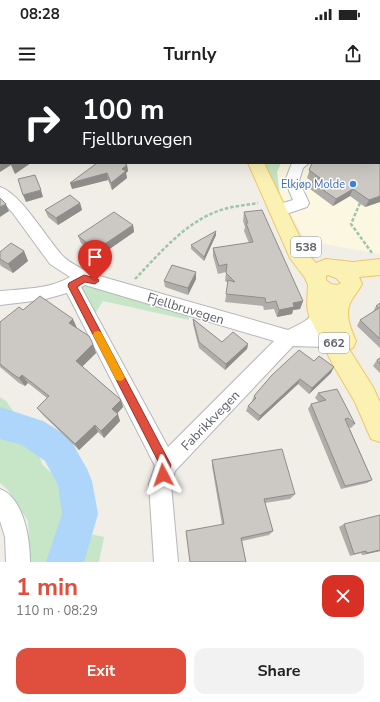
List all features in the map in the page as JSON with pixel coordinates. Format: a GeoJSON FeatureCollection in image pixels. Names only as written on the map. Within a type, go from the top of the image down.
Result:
{"type":"FeatureCollection","features":[{"type":"Feature","properties":{"kind":"main road","name":"538"},"geometry":{"type":"LineString","coordinates":[[256,164],[300,258],[325,274]]}},
{"type":"Feature","properties":{"kind":"main road"},"geometry":{"type":"LineString","coordinates":[[325,274],[353,270],[378,262]]}},
{"type":"Feature","properties":{"kind":"main road"},"geometry":{"type":"LineString","coordinates":[[325,274],[349,277],[350,280],[347,290]]}},
{"type":"Feature","properties":{"kind":"main road","name":"662"},"geometry":{"type":"LineString","coordinates":[[325,274],[318,306],[320,316],[333,342],[364,395],[380,430]]}},
{"type":"Feature","properties":{"kind":"main road"},"geometry":{"type":"LineString","coordinates":[[347,290],[380,278]]}},
{"type":"Feature","properties":{"kind":"main road","name":"662"},"geometry":{"type":"LineString","coordinates":[[347,290],[339,304],[336,317],[338,328],[351,354],[364,395]]}},
{"type":"Feature","properties":{"kind":"street"},"geometry":{"type":"LineString","coordinates":[[281,217],[302,202],[292,181],[297,166],[300,164]]}},
{"type":"Feature","properties":{"kind":"street","name":"Fjellbruvegen"},"geometry":{"type":"LineString","coordinates":[[0,192],[17,208],[56,260],[78,282]]}},
{"type":"Feature","properties":{"kind":"street"},"geometry":{"type":"LineString","coordinates":[[78,282],[166,465]]}},
{"type":"Feature","properties":{"kind":"street","name":"Fjellbruvegen"},"geometry":{"type":"LineString","coordinates":[[0,298],[34,294],[78,282],[125,289],[289,338]]}},
{"type":"Feature","properties":{"kind":"street","name":"Fabrikkvegen"},"geometry":{"type":"LineString","coordinates":[[166,562],[160,484],[166,465],[289,338],[314,325],[320,316]]}},
{"type":"Feature","properties":{"kind":"street"},"geometry":{"type":"LineString","coordinates":[[289,338],[323,339],[333,342]]}},
{"type":"Feature","properties":{"kind":"street"},"geometry":{"type":"LineString","coordinates":[[0,500],[14,522],[17,539],[18,562]]}},
{"type":"Feature","properties":{"kind":"path"},"geometry":{"type":"LineString","coordinates":[[125,289],[164,248],[194,224],[209,215],[225,209],[259,203]]}},
{"type":"Feature","properties":{"kind":"path"},"geometry":{"type":"LineString","coordinates":[[360,203],[351,224],[378,262]]}},
{"type":"Feature","properties":{"kind":"shaded area"},"geometry":{"type":"Polygon","coordinates":[[[281,164],[379,164],[380,254],[306,241],[280,196],[277,172],[281,164]]]}},
{"type":"Feature","properties":{"kind":"green space"},"geometry":{"type":"Polygon","coordinates":[[[264,164],[281,164],[277,172],[280,196],[264,164]]]}},
{"type":"Feature","properties":{"kind":"green space"},"geometry":{"type":"Polygon","coordinates":[[[96,284],[188,314],[189,320],[103,301],[93,317],[79,290],[83,286],[96,284]]]}},
{"type":"Feature","properties":{"kind":"green space"},"geometry":{"type":"Polygon","coordinates":[[[0,397],[6,401],[35,442],[42,464],[63,484],[68,518],[85,533],[104,537],[99,562],[30,562],[28,521],[8,490],[0,483],[0,397]]]}},
{"type":"Feature","properties":{"kind":"building"},"geometry":{"type":"Polygon","coordinates":[[[96,164],[127,165],[122,169],[126,171],[111,183],[107,173],[70,183],[96,164]]]}},
{"type":"Feature","properties":{"kind":"building"},"geometry":{"type":"Polygon","coordinates":[[[312,164],[380,164],[380,196],[369,200],[353,189],[336,199],[312,182],[320,178],[309,170],[312,164]]]}},
{"type":"Feature","properties":{"kind":"building"},"geometry":{"type":"Polygon","coordinates":[[[35,175],[41,190],[23,195],[18,179],[35,175]]]}},
{"type":"Feature","properties":{"kind":"building"},"geometry":{"type":"Polygon","coordinates":[[[70,195],[80,203],[56,218],[45,210],[70,195]]]}},
{"type":"Feature","properties":{"kind":"building"},"geometry":{"type":"Polygon","coordinates":[[[0,198],[6,204],[0,207],[0,198]]]}},
{"type":"Feature","properties":{"kind":"building"},"geometry":{"type":"Polygon","coordinates":[[[262,210],[303,301],[293,303],[294,307],[279,310],[276,301],[266,303],[265,298],[226,294],[228,280],[235,282],[226,273],[227,264],[219,266],[213,248],[253,242],[246,223],[248,223],[244,212],[262,210]]]}},
{"type":"Feature","properties":{"kind":"building"},"geometry":{"type":"Polygon","coordinates":[[[114,212],[133,225],[96,250],[78,236],[114,212]]]}},
{"type":"Feature","properties":{"kind":"building"},"geometry":{"type":"Polygon","coordinates":[[[216,231],[204,257],[191,245],[216,231]]]}},
{"type":"Feature","properties":{"kind":"building"},"geometry":{"type":"Polygon","coordinates":[[[11,243],[24,251],[8,264],[0,259],[0,252],[11,243]]]}},
{"type":"Feature","properties":{"kind":"building"},"geometry":{"type":"Polygon","coordinates":[[[172,265],[196,272],[188,288],[164,281],[172,265]]]}},
{"type":"Feature","properties":{"kind":"building"},"geometry":{"type":"Polygon","coordinates":[[[40,296],[73,319],[69,323],[89,336],[93,344],[76,361],[121,400],[112,409],[118,414],[101,431],[95,425],[75,444],[37,408],[49,396],[22,375],[19,378],[0,364],[0,322],[19,307],[23,310],[40,296]]]}},
{"type":"Feature","properties":{"kind":"building"},"geometry":{"type":"Polygon","coordinates":[[[380,303],[380,339],[360,320],[379,308],[376,306],[380,303]]]}},
{"type":"Feature","properties":{"kind":"building"},"geometry":{"type":"Polygon","coordinates":[[[193,319],[222,342],[233,332],[248,344],[226,364],[199,342],[193,319]]]}},
{"type":"Feature","properties":{"kind":"building"},"geometry":{"type":"Polygon","coordinates":[[[299,350],[314,361],[319,356],[334,367],[312,388],[300,379],[260,416],[248,406],[256,398],[254,396],[272,375],[299,350]]]}},
{"type":"Feature","properties":{"kind":"building"},"geometry":{"type":"Polygon","coordinates":[[[337,389],[355,424],[348,418],[345,419],[372,480],[345,486],[311,404],[326,400],[318,393],[337,389]]]}},
{"type":"Feature","properties":{"kind":"building"},"geometry":{"type":"Polygon","coordinates":[[[282,449],[295,494],[264,499],[273,531],[241,538],[246,562],[190,562],[186,531],[224,524],[212,460],[282,449]]]}},
{"type":"Feature","properties":{"kind":"building"},"geometry":{"type":"Polygon","coordinates":[[[380,515],[380,550],[354,554],[344,524],[380,515]]]}},
{"type":"Feature","properties":{"kind":"waterway"},"geometry":{"type":"LineString","coordinates":[[0,423],[31,432],[57,449],[75,481],[80,514],[65,562]]}},
{"type":"Feature","properties":{"kind":"slow traffic"},"geometry":{"type":"LineString","coordinates":[[98,335],[120,377]]}},
{"type":"Feature","properties":{"kind":"place","name":"Elkjøp Molde"},"geometry":{"type":"Point","coordinates":[353,184]}},
{"type":"Feature","properties":{"kind":"route"},"geometry":{"type":"LineString","coordinates":[[95,281],[84,278],[72,286],[166,465],[163,475]]}}]}
